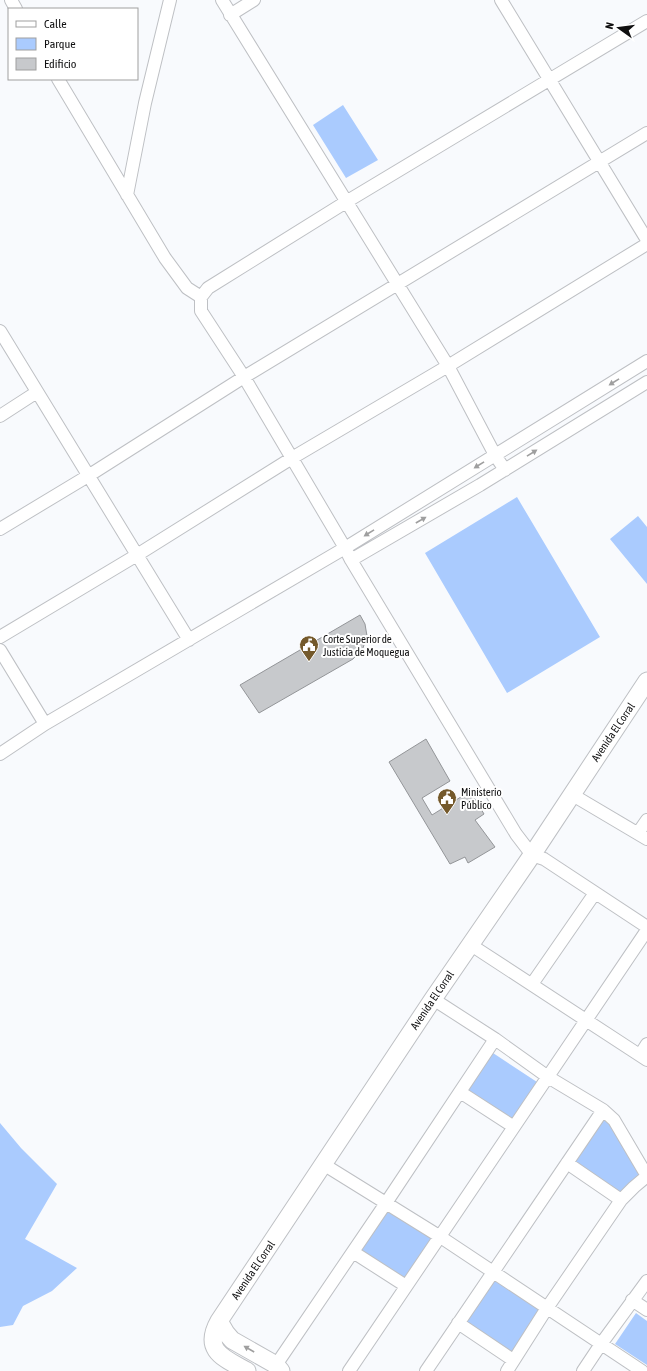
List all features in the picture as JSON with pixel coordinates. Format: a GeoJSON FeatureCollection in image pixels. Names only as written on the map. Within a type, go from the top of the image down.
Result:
{"type":"FeatureCollection","features":[{"type":"Feature","properties":{"kind":"street"},"geometry":{"type":"LineString","coordinates":[[127,194],[145,103],[170,0]]}},
{"type":"Feature","properties":{"kind":"street"},"geometry":{"type":"LineString","coordinates":[[222,0],[448,366],[495,455],[505,470]]}},
{"type":"Feature","properties":{"kind":"street"},"geometry":{"type":"LineString","coordinates":[[230,14],[254,0]]}},
{"type":"Feature","properties":{"kind":"street"},"geometry":{"type":"LineString","coordinates":[[501,0],[647,240]]}},
{"type":"Feature","properties":{"kind":"street"},"geometry":{"type":"LineString","coordinates":[[647,22],[346,202],[208,288],[200,297],[201,311],[244,377],[351,560],[516,834],[532,855],[544,859],[647,927]]}},
{"type":"Feature","properties":{"kind":"street"},"geometry":{"type":"LineString","coordinates":[[59,80],[165,258],[182,283],[200,297]]}},
{"type":"Feature","properties":{"kind":"street"},"geometry":{"type":"LineString","coordinates":[[0,529],[88,476],[244,377],[647,133]]}},
{"type":"Feature","properties":{"kind":"street"},"geometry":{"type":"LineString","coordinates":[[0,637],[137,555],[292,458],[448,366],[647,244]]}},
{"type":"Feature","properties":{"kind":"street"},"geometry":{"type":"LineString","coordinates":[[0,331],[189,640]]}},
{"type":"Feature","properties":{"kind":"street"},"geometry":{"type":"LineString","coordinates":[[0,754],[45,724],[345,548],[647,362]]}},
{"type":"Feature","properties":{"kind":"street"},"geometry":{"type":"LineString","coordinates":[[351,560],[505,470],[647,382]]}},
{"type":"Feature","properties":{"kind":"street"},"geometry":{"type":"LineString","coordinates":[[0,416],[37,392]]}},
{"type":"Feature","properties":{"kind":"street"},"geometry":{"type":"LineString","coordinates":[[0,650],[45,724]]}},
{"type":"Feature","properties":{"kind":"street","name":"Avenida El Corral"},"geometry":{"type":"LineString","coordinates":[[247,1371],[217,1352],[213,1346],[212,1338],[214,1329],[433,999],[532,855],[647,681]]}},
{"type":"Feature","properties":{"kind":"street"},"geometry":{"type":"LineString","coordinates":[[571,794],[643,836],[647,820]]}},
{"type":"Feature","properties":{"kind":"street"},"geometry":{"type":"LineString","coordinates":[[532,984],[595,893]]}},
{"type":"Feature","properties":{"kind":"street"},"geometry":{"type":"LineString","coordinates":[[349,1371],[647,930]]}},
{"type":"Feature","properties":{"kind":"street"},"geometry":{"type":"LineString","coordinates":[[471,945],[643,1058],[647,1044]]}},
{"type":"Feature","properties":{"kind":"street"},"geometry":{"type":"LineString","coordinates":[[433,999],[548,1077],[603,1110],[614,1120],[647,1176],[621,1200],[547,1308],[507,1371]]}},
{"type":"Feature","properties":{"kind":"street"},"geometry":{"type":"LineString","coordinates":[[219,1321],[232,1340],[278,1368],[352,1252],[495,1040]]}},
{"type":"Feature","properties":{"kind":"street"},"geometry":{"type":"LineString","coordinates":[[460,1092],[514,1127]]}},
{"type":"Feature","properties":{"kind":"street"},"geometry":{"type":"LineString","coordinates":[[426,1371],[603,1110]]}},
{"type":"Feature","properties":{"kind":"street"},"geometry":{"type":"LineString","coordinates":[[567,1163],[621,1200]]}},
{"type":"Feature","properties":{"kind":"street"},"geometry":{"type":"LineString","coordinates":[[323,1164],[440,1236],[642,1371]]}},
{"type":"Feature","properties":{"kind":"street"},"geometry":{"type":"LineString","coordinates":[[352,1252],[406,1286]]}},
{"type":"Feature","properties":{"kind":"street"},"geometry":{"type":"LineString","coordinates":[[583,1371],[632,1300],[647,1281]]}},
{"type":"Feature","properties":{"kind":"street"},"geometry":{"type":"LineString","coordinates":[[632,1300],[647,1310]]}},
{"type":"Feature","properties":{"kind":"street"},"geometry":{"type":"LineString","coordinates":[[458,1323],[513,1360]]}},
{"type":"Feature","properties":{"kind":"green space"},"geometry":{"type":"Polygon","coordinates":[[[343,105],[378,160],[346,178],[313,125],[343,105]]]}},
{"type":"Feature","properties":{"kind":"green space"},"geometry":{"type":"Polygon","coordinates":[[[517,497],[600,637],[507,693],[425,553],[517,497]]]}},
{"type":"Feature","properties":{"kind":"green space"},"geometry":{"type":"Polygon","coordinates":[[[638,516],[647,527],[647,584],[610,539],[638,516]]]}},
{"type":"Feature","properties":{"kind":"green space"},"geometry":{"type":"Polygon","coordinates":[[[493,1053],[537,1082],[513,1120],[468,1090],[493,1053]]]}},
{"type":"Feature","properties":{"kind":"green space"},"geometry":{"type":"Polygon","coordinates":[[[603,1115],[609,1121],[641,1174],[620,1193],[572,1161],[603,1115]]]}},
{"type":"Feature","properties":{"kind":"green space"},"geometry":{"type":"Polygon","coordinates":[[[0,1123],[21,1148],[57,1184],[25,1239],[77,1268],[52,1291],[23,1306],[13,1325],[0,1327],[0,1123]]]}},
{"type":"Feature","properties":{"kind":"green space"},"geometry":{"type":"Polygon","coordinates":[[[387,1207],[435,1237],[406,1282],[357,1250],[387,1207]]]}},
{"type":"Feature","properties":{"kind":"green space"},"geometry":{"type":"Polygon","coordinates":[[[493,1277],[543,1308],[513,1355],[464,1322],[493,1277]]]}},
{"type":"Feature","properties":{"kind":"green space"},"geometry":{"type":"Polygon","coordinates":[[[636,1313],[647,1321],[647,1365],[615,1344],[636,1313]]]}},
{"type":"Feature","properties":{"kind":"building"},"geometry":{"type":"Polygon","coordinates":[[[360,615],[365,624],[367,636],[363,648],[353,659],[259,713],[240,685],[360,615]]]}},
{"type":"Feature","properties":{"kind":"building"},"geometry":{"type":"Polygon","coordinates":[[[426,739],[450,781],[422,798],[432,815],[464,795],[475,799],[484,814],[475,820],[495,847],[468,863],[465,857],[450,864],[389,762],[426,739]]]}},
{"type":"Feature","properties":{"kind":"place","name":"Corte Superior de Justicia de Moquegua"},"geometry":{"type":"Point","coordinates":[309,662]}},
{"type":"Feature","properties":{"kind":"place","name":"Ministerio Público"},"geometry":{"type":"Point","coordinates":[447,815]}}]}
